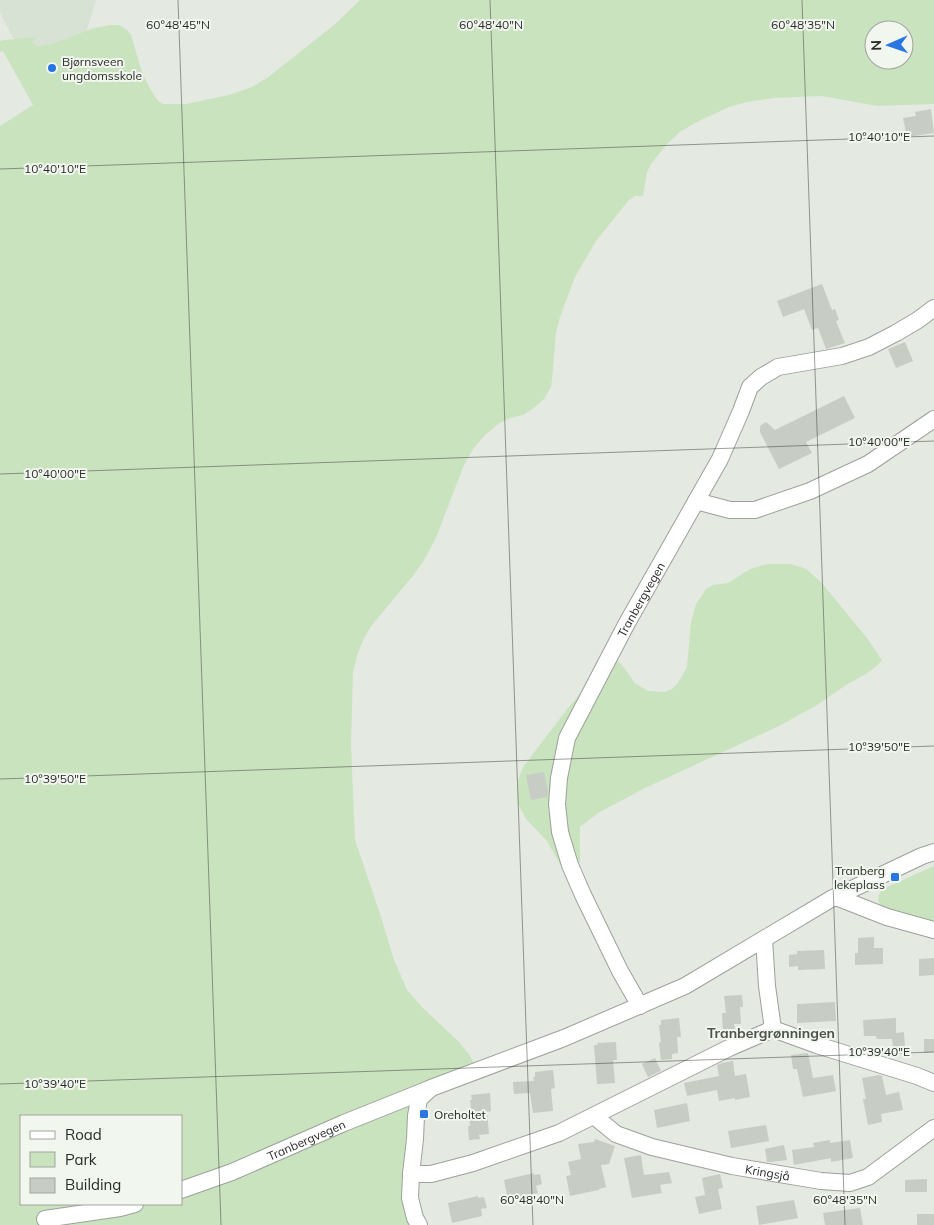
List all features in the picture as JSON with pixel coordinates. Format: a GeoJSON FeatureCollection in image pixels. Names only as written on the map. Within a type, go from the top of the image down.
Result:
{"type":"FeatureCollection","features":[{"type":"Feature","properties":{"kind":"street","name":"Tranbergvegen"},"geometry":{"type":"LineString","coordinates":[[640,1006],[620,971],[570,865],[560,832],[557,804],[559,778],[567,738],[627,622],[720,459],[750,387],[761,377],[778,367],[842,356],[869,347],[896,334],[934,308]]}},
{"type":"Feature","properties":{"kind":"street"},"geometry":{"type":"LineString","coordinates":[[696,502],[730,510],[755,510],[810,491],[868,464],[934,419]]}},
{"type":"Feature","properties":{"kind":"street","name":"Tranbergvegen"},"geometry":{"type":"LineString","coordinates":[[182,1190],[232,1172],[350,1121],[425,1094],[564,1038],[685,986],[836,897],[934,852]]}},
{"type":"Feature","properties":{"kind":"street"},"geometry":{"type":"LineString","coordinates":[[836,897],[887,917],[934,930]]}},
{"type":"Feature","properties":{"kind":"street"},"geometry":{"type":"LineString","coordinates":[[764,939],[766,986],[772,1030]]}},
{"type":"Feature","properties":{"kind":"street"},"geometry":{"type":"LineString","coordinates":[[411,1174],[431,1174],[472,1163],[559,1133],[729,1048],[772,1030],[917,1076],[934,1084]]}},
{"type":"Feature","properties":{"kind":"street"},"geometry":{"type":"LineString","coordinates":[[419,1225],[415,1218],[410,1198],[411,1174],[416,1139],[416,1116],[425,1094]]}},
{"type":"Feature","properties":{"kind":"street","name":"Kringsjå"},"geometry":{"type":"LineString","coordinates":[[594,1116],[616,1134],[652,1147],[741,1168],[821,1181],[850,1183],[868,1177],[934,1128]]}},
{"type":"Feature","properties":{"kind":"street"},"geometry":{"type":"LineString","coordinates":[[45,1219],[131,1205]]}},
{"type":"Feature","properties":{"kind":"shaded area","name":"Bjørnsveen ungdomsskole"},"geometry":{"type":"Polygon","coordinates":[[[0,0],[96,0],[58,124],[0,13],[0,0]]]}},
{"type":"Feature","properties":{"kind":"green space"},"geometry":{"type":"Polygon","coordinates":[[[360,0],[934,0],[934,104],[877,106],[822,96],[774,98],[747,102],[729,107],[697,122],[681,131],[667,144],[647,172],[643,196],[635,196],[629,200],[596,241],[575,277],[560,317],[556,333],[551,387],[544,399],[523,415],[510,418],[498,424],[473,449],[464,465],[436,538],[423,562],[372,625],[363,640],[353,673],[351,745],[355,840],[394,960],[407,990],[459,1042],[475,1065],[415,1087],[412,1204],[426,1225],[0,1225],[0,126],[33,105],[3,51],[0,52],[0,41],[37,37],[32,42],[38,47],[55,43],[94,28],[119,25],[131,35],[142,72],[157,100],[163,104],[186,104],[229,95],[252,87],[267,78],[334,25],[360,0]]]}},
{"type":"Feature","properties":{"kind":"green space"},"geometry":{"type":"Polygon","coordinates":[[[767,564],[791,564],[806,569],[821,582],[867,638],[882,660],[866,674],[781,725],[643,789],[598,813],[580,827],[580,862],[574,866],[561,866],[547,841],[526,819],[518,804],[518,781],[523,767],[568,708],[612,656],[622,665],[635,683],[648,691],[665,692],[672,689],[678,683],[687,667],[691,622],[696,604],[706,589],[713,585],[728,583],[750,569],[767,564]]]}},
{"type":"Feature","properties":{"kind":"green space"},"geometry":{"type":"Polygon","coordinates":[[[934,866],[934,923],[887,910],[880,906],[879,896],[885,888],[934,866]]]}},
{"type":"Feature","properties":{"kind":"building"},"geometry":{"type":"Polygon","coordinates":[[[931,109],[934,133],[907,137],[903,118],[916,116],[915,112],[931,109]]]}},
{"type":"Feature","properties":{"kind":"building"},"geometry":{"type":"Polygon","coordinates":[[[822,284],[832,310],[835,309],[839,320],[836,321],[845,343],[826,349],[818,328],[812,330],[804,309],[783,317],[777,301],[822,284]]]}},
{"type":"Feature","properties":{"kind":"building"},"geometry":{"type":"Polygon","coordinates":[[[905,342],[913,361],[896,368],[888,349],[905,342]]]}},
{"type":"Feature","properties":{"kind":"building"},"geometry":{"type":"Polygon","coordinates":[[[844,396],[855,418],[806,442],[812,453],[779,469],[760,432],[760,426],[766,422],[775,430],[844,396]]]}},
{"type":"Feature","properties":{"kind":"building"},"geometry":{"type":"Polygon","coordinates":[[[544,772],[548,792],[547,797],[531,800],[526,775],[544,772]]]}},
{"type":"Feature","properties":{"kind":"building"},"geometry":{"type":"Polygon","coordinates":[[[874,937],[874,948],[883,948],[883,964],[855,965],[855,953],[858,953],[858,938],[874,937]]]}},
{"type":"Feature","properties":{"kind":"building"},"geometry":{"type":"Polygon","coordinates":[[[824,950],[825,969],[798,970],[798,966],[789,967],[789,955],[797,954],[797,951],[824,950]]]}},
{"type":"Feature","properties":{"kind":"building"},"geometry":{"type":"Polygon","coordinates":[[[934,958],[934,975],[919,976],[919,959],[934,958]]]}},
{"type":"Feature","properties":{"kind":"building"},"geometry":{"type":"Polygon","coordinates":[[[742,995],[743,1007],[740,1007],[741,1024],[734,1024],[735,1030],[723,1031],[722,1013],[726,1013],[724,996],[742,995]]]}},
{"type":"Feature","properties":{"kind":"building"},"geometry":{"type":"Polygon","coordinates":[[[835,1002],[836,1021],[797,1023],[797,1004],[835,1002]]]}},
{"type":"Feature","properties":{"kind":"building"},"geometry":{"type":"Polygon","coordinates":[[[679,1018],[681,1037],[677,1037],[678,1053],[672,1054],[672,1059],[661,1060],[659,1025],[661,1025],[661,1020],[679,1018]]]}},
{"type":"Feature","properties":{"kind":"building"},"geometry":{"type":"Polygon","coordinates":[[[896,1018],[896,1033],[904,1032],[905,1047],[893,1047],[892,1039],[877,1039],[876,1036],[864,1036],[863,1020],[896,1018]]]}},
{"type":"Feature","properties":{"kind":"building"},"geometry":{"type":"Polygon","coordinates":[[[924,1039],[934,1039],[934,1052],[924,1053],[924,1039]]]}},
{"type":"Feature","properties":{"kind":"building"},"geometry":{"type":"Polygon","coordinates":[[[616,1042],[617,1060],[613,1060],[615,1083],[597,1084],[594,1045],[598,1045],[597,1043],[616,1042]]]}},
{"type":"Feature","properties":{"kind":"building"},"geometry":{"type":"Polygon","coordinates":[[[808,1053],[813,1078],[833,1075],[836,1091],[803,1097],[797,1069],[793,1069],[791,1055],[808,1053]]]}},
{"type":"Feature","properties":{"kind":"building"},"geometry":{"type":"Polygon","coordinates":[[[655,1058],[661,1071],[648,1077],[642,1064],[655,1058]]]}},
{"type":"Feature","properties":{"kind":"building"},"geometry":{"type":"Polygon","coordinates":[[[733,1061],[735,1076],[746,1074],[750,1097],[719,1101],[717,1090],[687,1096],[684,1083],[719,1076],[717,1065],[733,1061]]]}},
{"type":"Feature","properties":{"kind":"building"},"geometry":{"type":"Polygon","coordinates":[[[553,1070],[555,1088],[551,1089],[553,1111],[533,1113],[530,1093],[514,1094],[513,1082],[534,1081],[535,1072],[553,1070]]]}},
{"type":"Feature","properties":{"kind":"building"},"geometry":{"type":"Polygon","coordinates":[[[882,1076],[886,1095],[899,1092],[903,1110],[881,1114],[882,1122],[868,1125],[863,1099],[866,1099],[862,1078],[882,1076]]]}},
{"type":"Feature","properties":{"kind":"building"},"geometry":{"type":"Polygon","coordinates":[[[490,1093],[491,1111],[487,1112],[489,1134],[479,1135],[480,1139],[469,1140],[469,1118],[472,1117],[471,1095],[490,1093]]]}},
{"type":"Feature","properties":{"kind":"building"},"geometry":{"type":"Polygon","coordinates":[[[687,1103],[690,1121],[657,1128],[654,1110],[687,1103]]]}},
{"type":"Feature","properties":{"kind":"building"},"geometry":{"type":"Polygon","coordinates":[[[766,1125],[769,1141],[731,1148],[728,1131],[766,1125]]]}},
{"type":"Feature","properties":{"kind":"building"},"geometry":{"type":"Polygon","coordinates":[[[595,1139],[615,1146],[609,1164],[601,1165],[606,1187],[570,1196],[566,1176],[571,1175],[568,1162],[581,1159],[578,1144],[594,1142],[595,1139]]]}},
{"type":"Feature","properties":{"kind":"building"},"geometry":{"type":"Polygon","coordinates":[[[830,1140],[830,1143],[850,1140],[853,1158],[831,1162],[831,1158],[794,1165],[792,1150],[814,1147],[813,1143],[830,1140]]]}},
{"type":"Feature","properties":{"kind":"building"},"geometry":{"type":"Polygon","coordinates":[[[784,1145],[787,1160],[767,1162],[765,1149],[784,1145]]]}},
{"type":"Feature","properties":{"kind":"building"},"geometry":{"type":"Polygon","coordinates":[[[641,1155],[644,1175],[669,1172],[672,1183],[660,1185],[662,1193],[632,1198],[624,1158],[641,1155]]]}},
{"type":"Feature","properties":{"kind":"building"},"geometry":{"type":"Polygon","coordinates":[[[534,1173],[534,1175],[540,1174],[542,1184],[536,1186],[538,1193],[508,1200],[504,1180],[534,1173]]]}},
{"type":"Feature","properties":{"kind":"building"},"geometry":{"type":"Polygon","coordinates":[[[720,1174],[723,1188],[718,1189],[722,1209],[699,1214],[695,1197],[705,1195],[702,1178],[720,1174]]]}},
{"type":"Feature","properties":{"kind":"building"},"geometry":{"type":"Polygon","coordinates":[[[927,1179],[927,1192],[905,1192],[905,1180],[927,1179]]]}},
{"type":"Feature","properties":{"kind":"building"},"geometry":{"type":"Polygon","coordinates":[[[478,1196],[478,1198],[484,1197],[487,1208],[481,1209],[482,1216],[452,1223],[448,1203],[478,1196]]]}},
{"type":"Feature","properties":{"kind":"building"},"geometry":{"type":"Polygon","coordinates":[[[794,1200],[798,1218],[759,1225],[756,1206],[794,1200]]]}},
{"type":"Feature","properties":{"kind":"building"},"geometry":{"type":"Polygon","coordinates":[[[860,1208],[863,1225],[825,1225],[823,1213],[860,1208]]]}},
{"type":"Feature","properties":{"kind":"building"},"geometry":{"type":"Polygon","coordinates":[[[917,1214],[934,1214],[934,1225],[917,1225],[917,1214]]]}},
{"type":"Feature","properties":{"kind":"place","name":"Bjørnsveen ungdomsskole"},"geometry":{"type":"Point","coordinates":[52,68]}},
{"type":"Feature","properties":{"kind":"place","name":"Tranberg lekeplass"},"geometry":{"type":"Point","coordinates":[895,877]}},
{"type":"Feature","properties":{"kind":"place","name":"Oreholtet"},"geometry":{"type":"Point","coordinates":[424,1114]}},
{"type":"Feature","properties":{"kind":"district","name":"Tranbergrønningen"},"geometry":{"type":"Point","coordinates":[771,1033]}}]}
